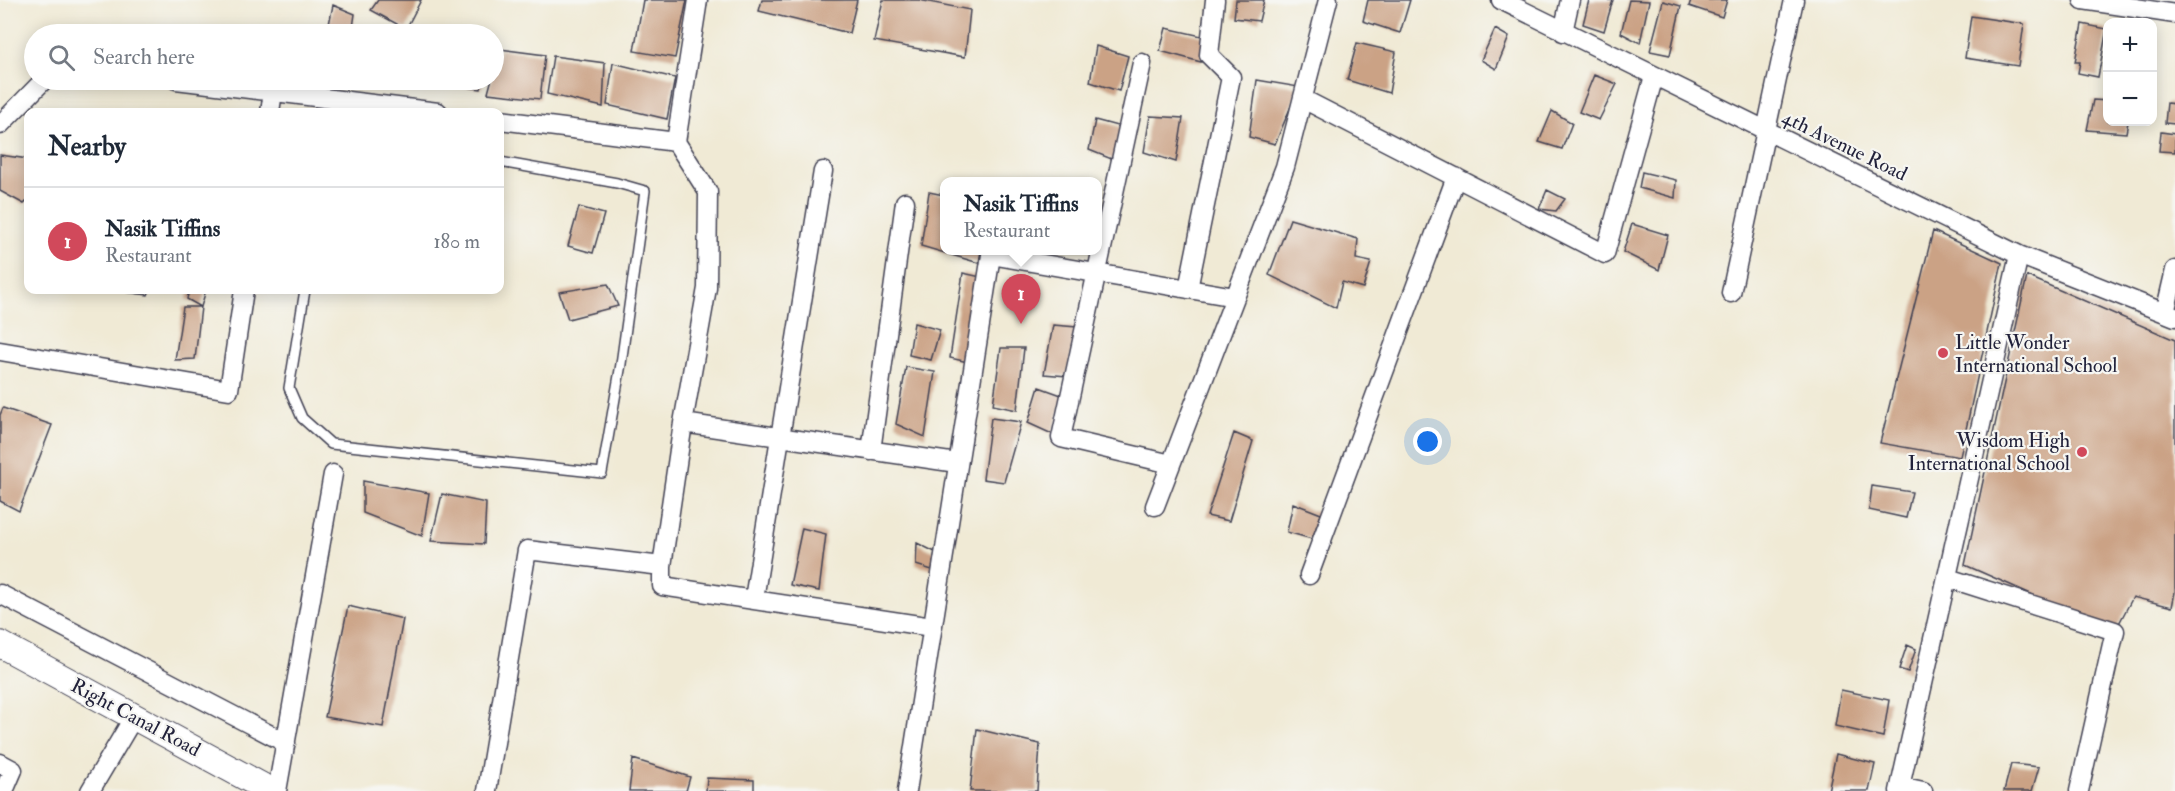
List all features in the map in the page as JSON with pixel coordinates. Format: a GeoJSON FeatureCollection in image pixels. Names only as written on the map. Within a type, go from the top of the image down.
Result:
{"type":"FeatureCollection","features":[{"type":"Feature","properties":{"kind":"street"},"geometry":{"type":"LineString","coordinates":[[698,0],[676,142],[708,192],[707,288],[683,423],[662,566],[662,586],[932,627]]}},
{"type":"Feature","properties":{"kind":"street"},"geometry":{"type":"LineString","coordinates":[[1188,289],[1232,77],[1209,55],[1215,0]]}},
{"type":"Feature","properties":{"kind":"street"},"geometry":{"type":"LineString","coordinates":[[1155,506],[1285,167],[1328,0]]}},
{"type":"Feature","properties":{"kind":"street","name":"4th Avenue Road"},"geometry":{"type":"LineString","coordinates":[[1501,0],[2019,255],[2170,315]]}},
{"type":"Feature","properties":{"kind":"street"},"geometry":{"type":"LineString","coordinates":[[1563,32],[1570,0]]}},
{"type":"Feature","properties":{"kind":"street"},"geometry":{"type":"LineString","coordinates":[[1731,293],[1794,0]]}},
{"type":"Feature","properties":{"kind":"street"},"geometry":{"type":"LineString","coordinates":[[2083,0],[2138,4],[2175,14]]}},
{"type":"Feature","properties":{"kind":"street"},"geometry":{"type":"LineString","coordinates":[[1102,244],[1142,63]]}},
{"type":"Feature","properties":{"kind":"street"},"geometry":{"type":"LineString","coordinates":[[1303,99],[1605,254],[1654,76]]}},
{"type":"Feature","properties":{"kind":"street"},"geometry":{"type":"LineString","coordinates":[[0,125],[34,90]]}},
{"type":"Feature","properties":{"kind":"street"},"geometry":{"type":"LineString","coordinates":[[257,90],[405,108]]}},
{"type":"Feature","properties":{"kind":"street"},"geometry":{"type":"LineString","coordinates":[[271,108],[273,92]]}},
{"type":"Feature","properties":{"kind":"street"},"geometry":{"type":"LineString","coordinates":[[504,123],[676,142]]}},
{"type":"Feature","properties":{"kind":"street"},"geometry":{"type":"LineString","coordinates":[[754,599],[823,171]]}},
{"type":"Feature","properties":{"kind":"street"},"geometry":{"type":"LineString","coordinates":[[1309,575],[1455,177]]}},
{"type":"Feature","properties":{"kind":"street"},"geometry":{"type":"LineString","coordinates":[[871,451],[905,202]]}},
{"type":"Feature","properties":{"kind":"street"},"geometry":{"type":"LineString","coordinates":[[907,791],[991,255],[1096,271],[1235,297]]}},
{"type":"Feature","properties":{"kind":"street"},"geometry":{"type":"LineString","coordinates":[[1100,255],[1061,438],[1171,464]]}},
{"type":"Feature","properties":{"kind":"street"},"geometry":{"type":"LineString","coordinates":[[1923,791],[1900,788],[2019,255]]}},
{"type":"Feature","properties":{"kind":"street"},"geometry":{"type":"LineString","coordinates":[[2170,315],[2175,270]]}},
{"type":"Feature","properties":{"kind":"street"},"geometry":{"type":"LineString","coordinates":[[0,351],[229,390],[243,294]]}},
{"type":"Feature","properties":{"kind":"street"},"geometry":{"type":"LineString","coordinates":[[683,423],[957,464]]}},
{"type":"Feature","properties":{"kind":"street"},"geometry":{"type":"LineString","coordinates":[[277,791],[333,474]]}},
{"type":"Feature","properties":{"kind":"street"},"geometry":{"type":"LineString","coordinates":[[487,791],[527,550],[662,566]]}},
{"type":"Feature","properties":{"kind":"street"},"geometry":{"type":"LineString","coordinates":[[1948,578],[2115,632],[2079,791]]}},
{"type":"Feature","properties":{"kind":"street"},"geometry":{"type":"LineString","coordinates":[[0,594],[286,743]]}},
{"type":"Feature","properties":{"kind":"street","name":"Right Canal Road"},"geometry":{"type":"LineString","coordinates":[[0,644],[135,715],[271,791]]}},
{"type":"Feature","properties":{"kind":"street"},"geometry":{"type":"LineString","coordinates":[[90,791],[135,715]]}},
{"type":"Feature","properties":{"kind":"street"},"geometry":{"type":"LineString","coordinates":[[0,763],[13,770],[4,791]]}},
{"type":"Feature","properties":{"kind":"lane"},"geometry":{"type":"LineString","coordinates":[[304,294],[289,388],[302,418],[331,444],[602,473],[621,364],[645,191],[617,183],[504,163]]}},
{"type":"Feature","properties":{"kind":"building"},"geometry":{"type":"Polygon","coordinates":[[[378,0],[421,0],[409,24],[397,24],[371,10],[378,0]]]}},
{"type":"Feature","properties":{"kind":"building"},"geometry":{"type":"Polygon","coordinates":[[[643,0],[687,0],[675,58],[634,51],[643,0]]]}},
{"type":"Feature","properties":{"kind":"building"},"geometry":{"type":"Polygon","coordinates":[[[762,0],[857,0],[849,33],[759,11],[762,0]]]}},
{"type":"Feature","properties":{"kind":"building"},"geometry":{"type":"Polygon","coordinates":[[[883,0],[919,0],[970,10],[965,57],[874,41],[883,0]]]}},
{"type":"Feature","properties":{"kind":"building"},"geometry":{"type":"Polygon","coordinates":[[[1236,0],[1264,0],[1259,21],[1234,18],[1236,0]]]}},
{"type":"Feature","properties":{"kind":"building"},"geometry":{"type":"Polygon","coordinates":[[[1368,0],[1410,0],[1400,33],[1363,21],[1368,0]]]}},
{"type":"Feature","properties":{"kind":"building"},"geometry":{"type":"Polygon","coordinates":[[[1589,0],[1613,0],[1604,31],[1583,24],[1589,0]]]}},
{"type":"Feature","properties":{"kind":"building"},"geometry":{"type":"Polygon","coordinates":[[[1629,0],[1649,1],[1640,43],[1621,33],[1629,0]]]}},
{"type":"Feature","properties":{"kind":"building"},"geometry":{"type":"Polygon","coordinates":[[[1691,0],[1727,0],[1722,17],[1689,6],[1691,0]]]}},
{"type":"Feature","properties":{"kind":"building"},"geometry":{"type":"Polygon","coordinates":[[[1663,1],[1681,6],[1670,55],[1650,51],[1663,1]]]}},
{"type":"Feature","properties":{"kind":"building"},"geometry":{"type":"Polygon","coordinates":[[[333,5],[355,14],[354,24],[329,24],[333,5]]]}},
{"type":"Feature","properties":{"kind":"building"},"geometry":{"type":"Polygon","coordinates":[[[1971,16],[2024,24],[2018,66],[1965,58],[1971,16]]]}},
{"type":"Feature","properties":{"kind":"building"},"geometry":{"type":"Polygon","coordinates":[[[2082,24],[2103,28],[2103,50],[2098,77],[2078,73],[2080,62],[2075,62],[2082,24]]]}},
{"type":"Feature","properties":{"kind":"building"},"geometry":{"type":"Polygon","coordinates":[[[1166,28],[1206,37],[1201,62],[1160,51],[1166,28]]]}},
{"type":"Feature","properties":{"kind":"building"},"geometry":{"type":"Polygon","coordinates":[[[1495,29],[1509,37],[1496,69],[1481,60],[1495,29]]]}},
{"type":"Feature","properties":{"kind":"building"},"geometry":{"type":"Polygon","coordinates":[[[1357,43],[1396,52],[1389,93],[1347,80],[1357,43]]]}},
{"type":"Feature","properties":{"kind":"building"},"geometry":{"type":"Polygon","coordinates":[[[1096,46],[1128,56],[1119,91],[1090,82],[1096,46]]]}},
{"type":"Feature","properties":{"kind":"building"},"geometry":{"type":"Polygon","coordinates":[[[504,50],[545,55],[540,99],[488,93],[489,90],[504,90],[504,50]]]}},
{"type":"Feature","properties":{"kind":"building"},"geometry":{"type":"Polygon","coordinates":[[[553,56],[605,63],[603,107],[547,94],[553,56]]]}},
{"type":"Feature","properties":{"kind":"building"},"geometry":{"type":"Polygon","coordinates":[[[613,63],[675,78],[667,119],[607,105],[613,63]]]}},
{"type":"Feature","properties":{"kind":"building"},"geometry":{"type":"Polygon","coordinates":[[[1594,75],[1617,84],[1599,120],[1579,112],[1594,75]]]}},
{"type":"Feature","properties":{"kind":"building"},"geometry":{"type":"Polygon","coordinates":[[[1257,80],[1299,87],[1275,144],[1249,137],[1257,80]]]}},
{"type":"Feature","properties":{"kind":"building"},"geometry":{"type":"Polygon","coordinates":[[[2093,100],[2103,101],[2103,126],[2127,126],[2126,133],[2087,130],[2093,100]]]}},
{"type":"Feature","properties":{"kind":"building"},"geometry":{"type":"Polygon","coordinates":[[[2167,103],[2175,104],[2175,124],[2165,123],[2167,103]]]}},
{"type":"Feature","properties":{"kind":"building"},"geometry":{"type":"Polygon","coordinates":[[[1552,111],[1572,123],[1562,149],[1539,142],[1552,111]]]}},
{"type":"Feature","properties":{"kind":"building"},"geometry":{"type":"Polygon","coordinates":[[[1150,116],[1183,118],[1176,162],[1144,152],[1150,116]]]}},
{"type":"Feature","properties":{"kind":"building"},"geometry":{"type":"Polygon","coordinates":[[[1095,120],[1121,127],[1114,160],[1089,150],[1095,120]]]}},
{"type":"Feature","properties":{"kind":"building"},"geometry":{"type":"Polygon","coordinates":[[[2161,132],[2175,134],[2175,152],[2159,151],[2161,132]]]}},
{"type":"Feature","properties":{"kind":"building"},"geometry":{"type":"Polygon","coordinates":[[[0,155],[24,158],[24,204],[0,191],[0,155]]]}},
{"type":"Feature","properties":{"kind":"building"},"geometry":{"type":"Polygon","coordinates":[[[1642,172],[1676,180],[1675,198],[1639,188],[1642,172]]]}},
{"type":"Feature","properties":{"kind":"building"},"geometry":{"type":"Polygon","coordinates":[[[1547,190],[1565,199],[1556,211],[1539,209],[1547,190]]]}},
{"type":"Feature","properties":{"kind":"building"},"geometry":{"type":"Polygon","coordinates":[[[929,192],[940,194],[940,252],[921,246],[929,192]]]}},
{"type":"Feature","properties":{"kind":"building"},"geometry":{"type":"Polygon","coordinates":[[[579,207],[604,214],[593,253],[568,246],[579,207]]]}},
{"type":"Feature","properties":{"kind":"building"},"geometry":{"type":"Polygon","coordinates":[[[1290,219],[1358,239],[1356,259],[1371,262],[1363,288],[1342,282],[1336,308],[1269,275],[1290,219]]]}},
{"type":"Feature","properties":{"kind":"building"},"geometry":{"type":"Polygon","coordinates":[[[1632,224],[1668,235],[1659,270],[1623,252],[1632,224]]]}},
{"type":"Feature","properties":{"kind":"building","name":"Little Wonder International School"},"geometry":{"type":"Polygon","coordinates":[[[1933,231],[2002,263],[1960,457],[1880,443],[1933,231]]]}},
{"type":"Feature","properties":{"kind":"building"},"geometry":{"type":"Polygon","coordinates":[[[952,255],[980,255],[979,263],[952,255]]]}},
{"type":"Feature","properties":{"kind":"building"},"geometry":{"type":"Polygon","coordinates":[[[963,273],[981,277],[968,362],[950,358],[963,273]]]}},
{"type":"Feature","properties":{"kind":"building","name":"Wisdom High International School"},"geometry":{"type":"Polygon","coordinates":[[[2027,276],[2175,340],[2175,592],[2172,607],[2133,597],[2115,631],[1965,565],[2027,276]]]}},
{"type":"Feature","properties":{"kind":"building"},"geometry":{"type":"Polygon","coordinates":[[[608,284],[618,306],[568,319],[559,292],[608,284]]]}},
{"type":"Feature","properties":{"kind":"building"},"geometry":{"type":"Polygon","coordinates":[[[188,294],[205,294],[201,307],[187,299],[188,294]]]}},
{"type":"Feature","properties":{"kind":"building"},"geometry":{"type":"Polygon","coordinates":[[[183,307],[201,307],[195,359],[175,360],[183,307]]]}},
{"type":"Feature","properties":{"kind":"building"},"geometry":{"type":"Polygon","coordinates":[[[914,323],[940,330],[931,360],[909,355],[914,323]]]}},
{"type":"Feature","properties":{"kind":"building"},"geometry":{"type":"Polygon","coordinates":[[[1053,325],[1077,327],[1067,376],[1044,374],[1053,325]]]}},
{"type":"Feature","properties":{"kind":"building"},"geometry":{"type":"Polygon","coordinates":[[[1001,348],[1024,348],[1017,410],[993,405],[1001,348]]]}},
{"type":"Feature","properties":{"kind":"building"},"geometry":{"type":"Polygon","coordinates":[[[906,367],[935,372],[925,437],[896,424],[906,367]]]}},
{"type":"Feature","properties":{"kind":"building"},"geometry":{"type":"Polygon","coordinates":[[[1039,387],[1064,396],[1052,434],[1028,423],[1039,387]]]}},
{"type":"Feature","properties":{"kind":"building"},"geometry":{"type":"Polygon","coordinates":[[[3,408],[52,425],[19,511],[0,501],[0,415],[3,408]]]}},
{"type":"Feature","properties":{"kind":"building"},"geometry":{"type":"Polygon","coordinates":[[[991,418],[1021,422],[1004,482],[983,479],[991,418]]]}},
{"type":"Feature","properties":{"kind":"building"},"geometry":{"type":"Polygon","coordinates":[[[1234,433],[1253,441],[1229,521],[1207,516],[1234,433]]]}},
{"type":"Feature","properties":{"kind":"building"},"geometry":{"type":"Polygon","coordinates":[[[363,481],[429,493],[422,536],[363,513],[363,481]]]}},
{"type":"Feature","properties":{"kind":"building"},"geometry":{"type":"Polygon","coordinates":[[[1872,486],[1912,492],[1906,518],[1869,510],[1872,486]]]}},
{"type":"Feature","properties":{"kind":"building"},"geometry":{"type":"Polygon","coordinates":[[[442,494],[486,503],[484,544],[431,541],[442,494]]]}},
{"type":"Feature","properties":{"kind":"building"},"geometry":{"type":"Polygon","coordinates":[[[1293,503],[1321,514],[1312,539],[1287,532],[1293,503]]]}},
{"type":"Feature","properties":{"kind":"building"},"geometry":{"type":"Polygon","coordinates":[[[802,528],[826,534],[819,591],[790,585],[802,528]]]}},
{"type":"Feature","properties":{"kind":"building"},"geometry":{"type":"Polygon","coordinates":[[[917,543],[935,552],[932,570],[916,565],[917,543]]]}},
{"type":"Feature","properties":{"kind":"building"},"geometry":{"type":"Polygon","coordinates":[[[348,606],[403,619],[383,727],[325,717],[348,606]]]}},
{"type":"Feature","properties":{"kind":"building"},"geometry":{"type":"Polygon","coordinates":[[[1907,645],[1916,649],[1908,672],[1899,669],[1907,645]]]}},
{"type":"Feature","properties":{"kind":"building"},"geometry":{"type":"Polygon","coordinates":[[[1841,690],[1889,700],[1883,737],[1835,726],[1841,690]]]}},
{"type":"Feature","properties":{"kind":"building"},"geometry":{"type":"Polygon","coordinates":[[[977,729],[1040,744],[1037,791],[970,791],[977,729]]]}},
{"type":"Feature","properties":{"kind":"building"},"geometry":{"type":"Polygon","coordinates":[[[1836,754],[1875,764],[1869,791],[1828,791],[1836,754]]]}},
{"type":"Feature","properties":{"kind":"building"},"geometry":{"type":"Polygon","coordinates":[[[633,759],[690,777],[686,791],[629,791],[633,759]]]}},
{"type":"Feature","properties":{"kind":"building"},"geometry":{"type":"Polygon","coordinates":[[[2011,764],[2039,767],[2032,791],[2004,791],[2011,764]]]}},
{"type":"Feature","properties":{"kind":"building"},"geometry":{"type":"Polygon","coordinates":[[[707,778],[754,780],[754,791],[706,791],[707,778]]]}},
{"type":"Feature","properties":{"kind":"place","name":"Nasik Tiffins"},"geometry":{"type":"Point","coordinates":[1021,324]}},
{"type":"Feature","properties":{"kind":"place","name":"Little Wonder International School"},"geometry":{"type":"Point","coordinates":[1943,353]}},
{"type":"Feature","properties":{"kind":"place","name":"Wisdom High International School"},"geometry":{"type":"Point","coordinates":[2082,452]}}]}
